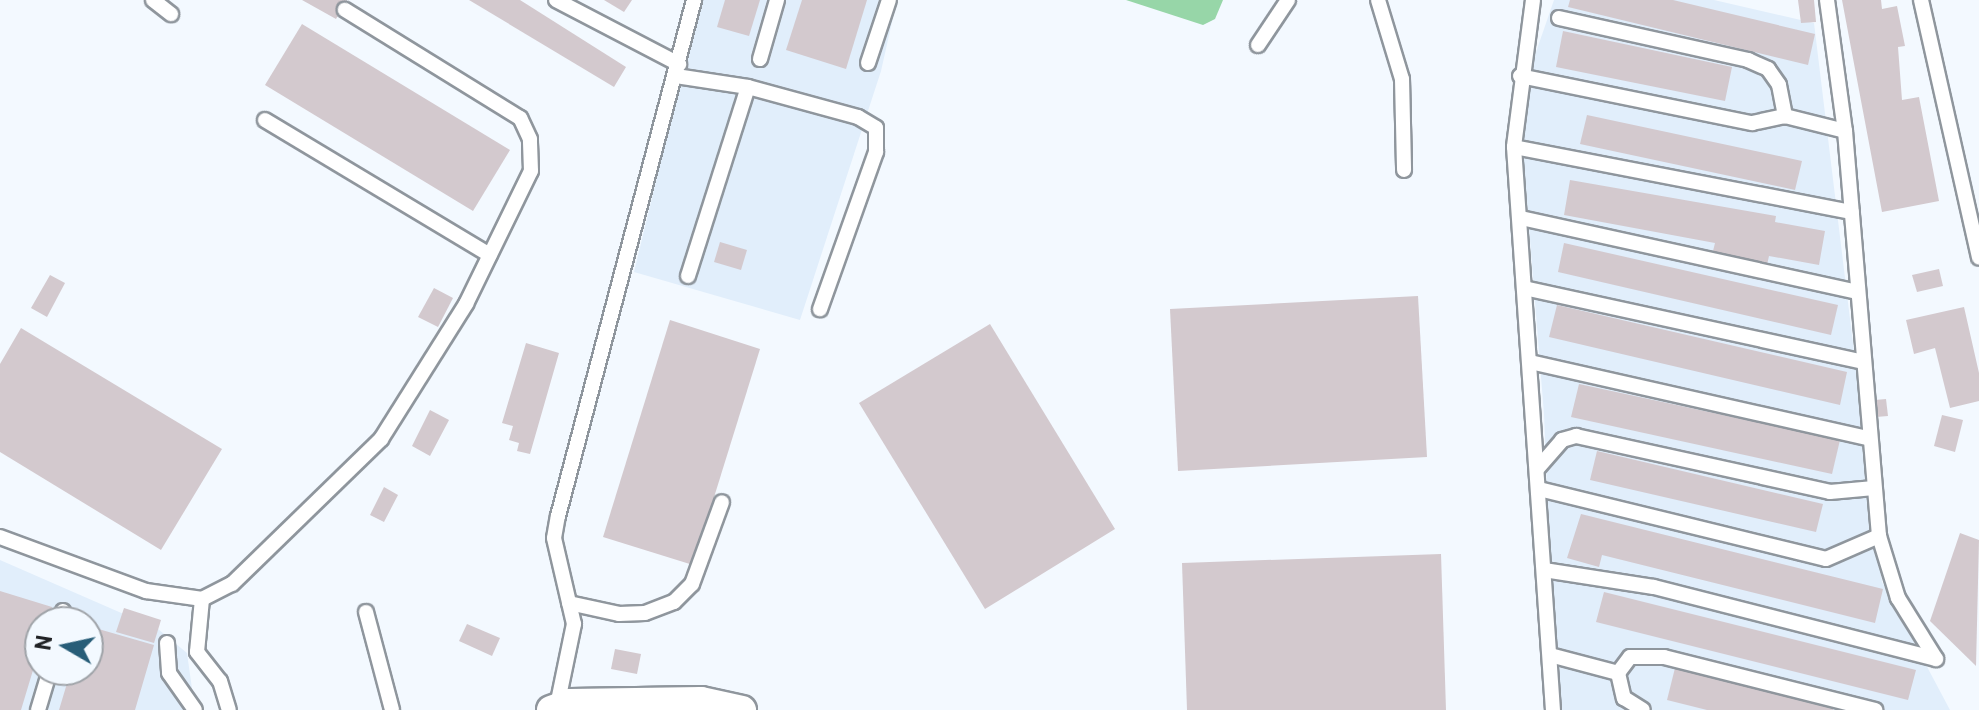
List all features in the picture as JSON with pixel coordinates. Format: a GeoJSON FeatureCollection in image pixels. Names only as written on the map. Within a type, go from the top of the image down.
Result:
{"type":"FeatureCollection","features":[{"type":"Feature","properties":{"kind":"street"},"geometry":{"type":"LineString","coordinates":[[554,708],[701,701],[742,710]]}},
{"type":"Feature","properties":{"kind":"lane"},"geometry":{"type":"LineString","coordinates":[[153,0],[171,14]]}},
{"type":"Feature","properties":{"kind":"lane"},"geometry":{"type":"LineString","coordinates":[[556,0],[678,70],[858,117],[876,128],[876,152],[820,309]]}},
{"type":"Feature","properties":{"kind":"lane"},"geometry":{"type":"LineString","coordinates":[[554,708],[570,659],[574,624],[554,538],[558,516],[694,0]]}},
{"type":"Feature","properties":{"kind":"lane"},"geometry":{"type":"LineString","coordinates":[[760,59],[777,0]]}},
{"type":"Feature","properties":{"kind":"lane"},"geometry":{"type":"LineString","coordinates":[[868,63],[889,0]]}},
{"type":"Feature","properties":{"kind":"lane"},"geometry":{"type":"LineString","coordinates":[[1258,45],[1288,0]]}},
{"type":"Feature","properties":{"kind":"lane"},"geometry":{"type":"LineString","coordinates":[[1378,0],[1402,79],[1404,170]]}},
{"type":"Feature","properties":{"kind":"lane"},"geometry":{"type":"LineString","coordinates":[[1533,0],[1520,76],[1514,147],[1553,710]]}},
{"type":"Feature","properties":{"kind":"lane"},"geometry":{"type":"LineString","coordinates":[[1544,570],[1654,587],[1936,659],[1898,598],[1879,536],[1867,438],[1845,131],[1827,0]]}},
{"type":"Feature","properties":{"kind":"lane"},"geometry":{"type":"LineString","coordinates":[[1921,0],[1979,258]]}},
{"type":"Feature","properties":{"kind":"lane"},"geometry":{"type":"LineString","coordinates":[[0,537],[146,591],[202,599],[232,584],[381,439],[466,304],[531,171],[530,139],[520,118],[345,10]]}},
{"type":"Feature","properties":{"kind":"lane"},"geometry":{"type":"LineString","coordinates":[[1559,18],[1748,60],[1768,69],[1779,85],[1785,116]]}},
{"type":"Feature","properties":{"kind":"lane"},"geometry":{"type":"LineString","coordinates":[[1520,76],[1752,123],[1785,116],[1845,131]]}},
{"type":"Feature","properties":{"kind":"lane"},"geometry":{"type":"LineString","coordinates":[[688,276],[748,87]]}},
{"type":"Feature","properties":{"kind":"lane"},"geometry":{"type":"LineString","coordinates":[[265,120],[490,255]]}},
{"type":"Feature","properties":{"kind":"lane"},"geometry":{"type":"LineString","coordinates":[[1514,147],[1852,212]]}},
{"type":"Feature","properties":{"kind":"lane"},"geometry":{"type":"LineString","coordinates":[[1521,218],[1857,292]]}},
{"type":"Feature","properties":{"kind":"lane"},"geometry":{"type":"LineString","coordinates":[[1524,288],[1862,362]]}},
{"type":"Feature","properties":{"kind":"lane"},"geometry":{"type":"LineString","coordinates":[[1530,362],[1867,438]]}},
{"type":"Feature","properties":{"kind":"lane"},"geometry":{"type":"LineString","coordinates":[[1538,468],[1562,440],[1576,436],[1830,492],[1874,488]]}},
{"type":"Feature","properties":{"kind":"lane"},"geometry":{"type":"LineString","coordinates":[[1539,489],[1826,559],[1879,536]]}},
{"type":"Feature","properties":{"kind":"lane"},"geometry":{"type":"LineString","coordinates":[[569,603],[619,614],[645,613],[674,602],[692,584],[722,502]]}},
{"type":"Feature","properties":{"kind":"lane"},"geometry":{"type":"LineString","coordinates":[[202,599],[197,652],[220,681],[229,710]]}},
{"type":"Feature","properties":{"kind":"lane"},"geometry":{"type":"LineString","coordinates":[[366,612],[392,710]]}},
{"type":"Feature","properties":{"kind":"lane"},"geometry":{"type":"LineString","coordinates":[[167,643],[169,673],[195,710]]}},
{"type":"Feature","properties":{"kind":"lane"},"geometry":{"type":"LineString","coordinates":[[1550,655],[1618,673]]}},
{"type":"Feature","properties":{"kind":"lane"},"geometry":{"type":"LineString","coordinates":[[1618,673],[1630,657],[1664,657],[1875,710]]}},
{"type":"Feature","properties":{"kind":"lane"},"geometry":{"type":"LineString","coordinates":[[1618,673],[1624,698],[1643,710]]}},
{"type":"Feature","properties":{"kind":"lane"},"geometry":{"type":"LineString","coordinates":[[38,710],[45,686]]}},
{"type":"Feature","properties":{"kind":"shaded area"},"geometry":{"type":"Polygon","coordinates":[[[700,0],[897,0],[881,71],[800,320],[634,272],[700,0]]]}},
{"type":"Feature","properties":{"kind":"shaded area"},"geometry":{"type":"Polygon","coordinates":[[[1554,0],[1714,0],[1814,23],[1882,582],[1950,710],[1556,710],[1544,414],[1522,140],[1526,81],[1554,0]]]}},
{"type":"Feature","properties":{"kind":"shaded area"},"geometry":{"type":"Polygon","coordinates":[[[0,560],[158,629],[187,653],[195,710],[0,710],[0,560]]]}},
{"type":"Feature","properties":{"kind":"green space"},"geometry":{"type":"Polygon","coordinates":[[[1126,0],[1223,0],[1215,19],[1203,25],[1126,0]]]}},
{"type":"Feature","properties":{"kind":"building"},"geometry":{"type":"Polygon","coordinates":[[[302,0],[347,0],[336,19],[302,0]]]}},
{"type":"Feature","properties":{"kind":"building"},"geometry":{"type":"Polygon","coordinates":[[[469,0],[520,0],[626,67],[614,87],[469,0]]]}},
{"type":"Feature","properties":{"kind":"building"},"geometry":{"type":"Polygon","coordinates":[[[604,0],[632,0],[624,12],[604,0]]]}},
{"type":"Feature","properties":{"kind":"building"},"geometry":{"type":"Polygon","coordinates":[[[725,0],[760,0],[749,36],[717,27],[725,0]]]}},
{"type":"Feature","properties":{"kind":"building"},"geometry":{"type":"Polygon","coordinates":[[[802,0],[867,0],[846,69],[786,50],[802,0]]]}},
{"type":"Feature","properties":{"kind":"building"},"geometry":{"type":"Polygon","coordinates":[[[1570,0],[1673,0],[1815,34],[1808,65],[1568,7],[1570,0]]]}},
{"type":"Feature","properties":{"kind":"building"},"geometry":{"type":"Polygon","coordinates":[[[1798,0],[1814,0],[1816,22],[1801,23],[1798,0]]]}},
{"type":"Feature","properties":{"kind":"building"},"geometry":{"type":"Polygon","coordinates":[[[1842,0],[1881,0],[1882,9],[1897,6],[1905,46],[1898,47],[1902,100],[1919,97],[1939,201],[1882,212],[1842,0]]]}},
{"type":"Feature","properties":{"kind":"building"},"geometry":{"type":"Polygon","coordinates":[[[302,24],[510,150],[473,211],[265,85],[302,24]]]}},
{"type":"Feature","properties":{"kind":"building"},"geometry":{"type":"Polygon","coordinates":[[[1563,31],[1732,67],[1725,101],[1556,67],[1563,31]]]}},
{"type":"Feature","properties":{"kind":"building"},"geometry":{"type":"Polygon","coordinates":[[[1587,115],[1802,161],[1795,190],[1580,144],[1587,115]]]}},
{"type":"Feature","properties":{"kind":"building"},"geometry":{"type":"Polygon","coordinates":[[[1570,180],[1776,216],[1775,222],[1825,231],[1819,265],[1769,256],[1767,265],[1712,255],[1715,243],[1564,215],[1570,180]]]}},
{"type":"Feature","properties":{"kind":"building"},"geometry":{"type":"Polygon","coordinates":[[[720,242],[747,250],[741,270],[714,262],[720,242]]]}},
{"type":"Feature","properties":{"kind":"building"},"geometry":{"type":"Polygon","coordinates":[[[1564,243],[1838,305],[1831,335],[1558,272],[1564,243]]]}},
{"type":"Feature","properties":{"kind":"building"},"geometry":{"type":"Polygon","coordinates":[[[1939,269],[1943,286],[1917,292],[1912,275],[1939,269]]]}},
{"type":"Feature","properties":{"kind":"building"},"geometry":{"type":"Polygon","coordinates":[[[50,275],[65,283],[47,317],[31,308],[50,275]]]}},
{"type":"Feature","properties":{"kind":"building"},"geometry":{"type":"Polygon","coordinates":[[[434,288],[453,298],[438,327],[418,317],[434,288]]]}},
{"type":"Feature","properties":{"kind":"building"},"geometry":{"type":"Polygon","coordinates":[[[1418,296],[1427,457],[1178,471],[1170,309],[1418,296]]]}},
{"type":"Feature","properties":{"kind":"building"},"geometry":{"type":"Polygon","coordinates":[[[1557,305],[1847,372],[1840,405],[1549,337],[1557,305]]]}},
{"type":"Feature","properties":{"kind":"building"},"geometry":{"type":"Polygon","coordinates":[[[1964,307],[1979,373],[1979,401],[1950,408],[1935,348],[1914,354],[1906,320],[1964,307]]]}},
{"type":"Feature","properties":{"kind":"building"},"geometry":{"type":"Polygon","coordinates":[[[670,320],[760,349],[693,565],[603,537],[670,320]]]}},
{"type":"Feature","properties":{"kind":"building"},"geometry":{"type":"Polygon","coordinates":[[[990,324],[1115,529],[985,609],[859,403],[990,324]]]}},
{"type":"Feature","properties":{"kind":"building"},"geometry":{"type":"Polygon","coordinates":[[[21,328],[222,449],[161,550],[0,452],[0,364],[21,328]]]}},
{"type":"Feature","properties":{"kind":"building"},"geometry":{"type":"Polygon","coordinates":[[[526,343],[559,353],[530,454],[517,451],[519,443],[509,440],[513,426],[502,423],[526,343]]]}},
{"type":"Feature","properties":{"kind":"building"},"geometry":{"type":"Polygon","coordinates":[[[1579,384],[1840,440],[1832,474],[1571,417],[1579,384]]]}},
{"type":"Feature","properties":{"kind":"building"},"geometry":{"type":"Polygon","coordinates":[[[1886,399],[1888,416],[1876,417],[1875,400],[1886,399]]]}},
{"type":"Feature","properties":{"kind":"building"},"geometry":{"type":"Polygon","coordinates":[[[430,410],[449,420],[430,456],[412,446],[430,410]]]}},
{"type":"Feature","properties":{"kind":"building"},"geometry":{"type":"Polygon","coordinates":[[[1942,415],[1963,420],[1955,452],[1934,446],[1942,415]]]}},
{"type":"Feature","properties":{"kind":"building"},"geometry":{"type":"Polygon","coordinates":[[[1597,451],[1823,504],[1816,532],[1590,480],[1597,451]]]}},
{"type":"Feature","properties":{"kind":"building"},"geometry":{"type":"Polygon","coordinates":[[[384,487],[398,495],[384,522],[370,515],[384,487]]]}},
{"type":"Feature","properties":{"kind":"building"},"geometry":{"type":"Polygon","coordinates":[[[1581,514],[1883,589],[1875,623],[1602,555],[1599,567],[1567,558],[1581,514]]]}},
{"type":"Feature","properties":{"kind":"building"},"geometry":{"type":"Polygon","coordinates":[[[1960,533],[1979,540],[1976,666],[1930,621],[1960,533]]]}},
{"type":"Feature","properties":{"kind":"building"},"geometry":{"type":"Polygon","coordinates":[[[1441,554],[1446,710],[1187,710],[1182,563],[1441,554]]]}},
{"type":"Feature","properties":{"kind":"building"},"geometry":{"type":"Polygon","coordinates":[[[0,591],[49,606],[24,606],[24,686],[28,686],[21,710],[0,710],[0,591]]]}},
{"type":"Feature","properties":{"kind":"building"},"geometry":{"type":"Polygon","coordinates":[[[1604,592],[1916,670],[1908,700],[1596,622],[1604,592]]]}},
{"type":"Feature","properties":{"kind":"building"},"geometry":{"type":"Polygon","coordinates":[[[124,608],[161,620],[154,643],[116,632],[124,608]]]}},
{"type":"Feature","properties":{"kind":"building"},"geometry":{"type":"Polygon","coordinates":[[[467,624],[500,638],[492,656],[459,641],[467,624]]]}},
{"type":"Feature","properties":{"kind":"building"},"geometry":{"type":"Polygon","coordinates":[[[104,631],[154,645],[135,710],[59,710],[66,686],[104,686],[104,631]]]}},
{"type":"Feature","properties":{"kind":"building"},"geometry":{"type":"Polygon","coordinates":[[[615,649],[641,654],[637,674],[611,669],[615,649]]]}},
{"type":"Feature","properties":{"kind":"building"},"geometry":{"type":"Polygon","coordinates":[[[1675,668],[1833,710],[1707,710],[1667,700],[1675,668]]]}}]}
